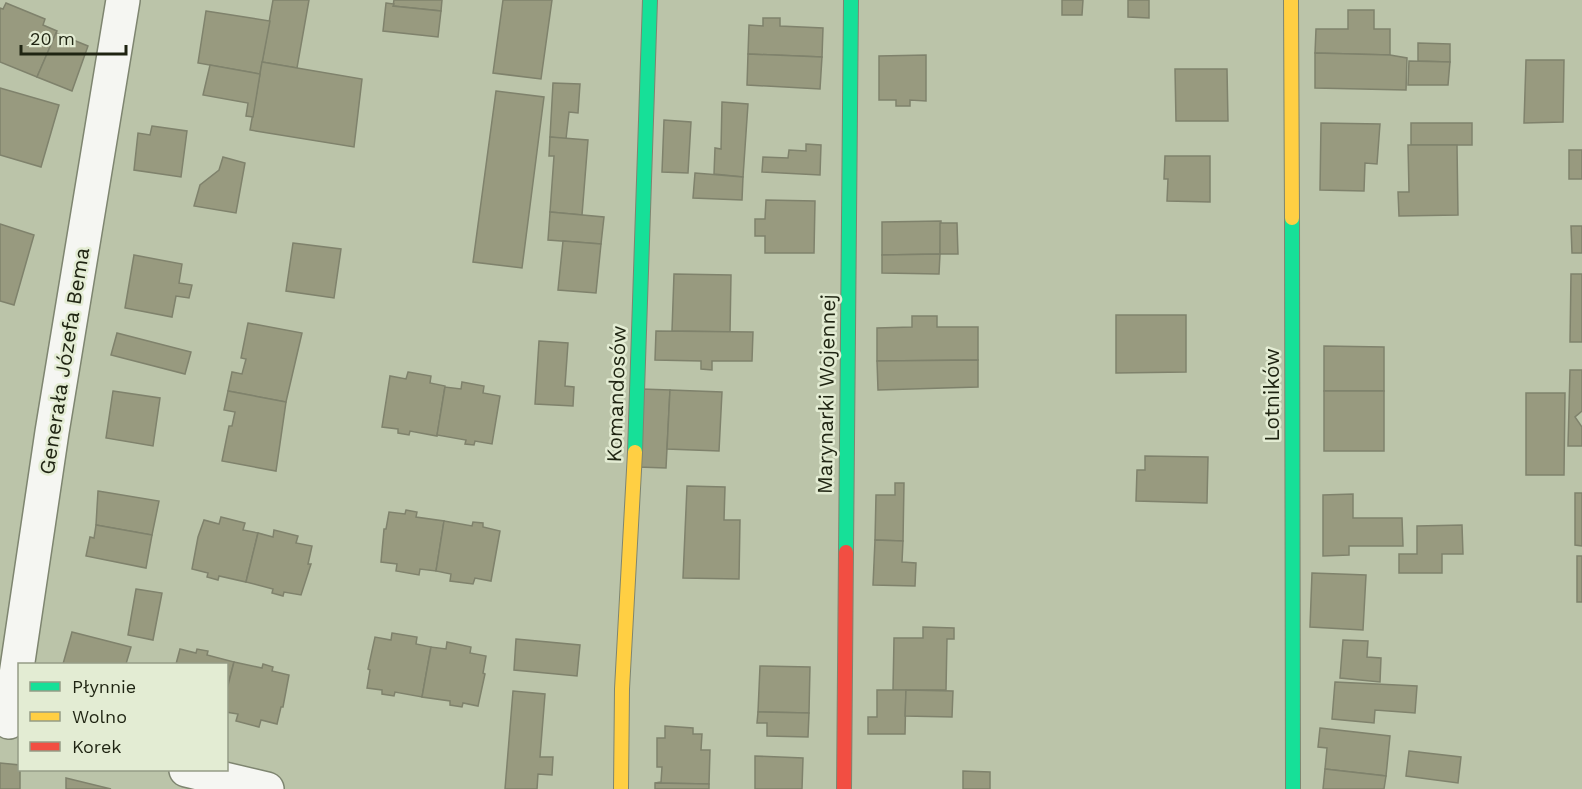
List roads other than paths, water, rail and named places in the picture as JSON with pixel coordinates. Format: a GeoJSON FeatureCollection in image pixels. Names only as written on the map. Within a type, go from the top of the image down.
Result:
{"type":"FeatureCollection","features":[{"type":"Feature","properties":{"kind":"street","name":"Generała Józefa Bema"},"geometry":{"type":"LineString","coordinates":[[9,723],[53,420],[123,0]]}},
{"type":"Feature","properties":{"kind":"street","name":"Komandosów"},"geometry":{"type":"LineString","coordinates":[[621,789],[622,689],[636,432],[649,107],[650,0]]}},
{"type":"Feature","properties":{"kind":"street","name":"Marynarki Wojennej"},"geometry":{"type":"LineString","coordinates":[[844,789],[851,0]]}},
{"type":"Feature","properties":{"kind":"street","name":"Lotników"},"geometry":{"type":"LineString","coordinates":[[1291,0],[1293,789]]}},
{"type":"Feature","properties":{"kind":"street"},"geometry":{"type":"LineString","coordinates":[[196,777],[267,789]]}}]}
